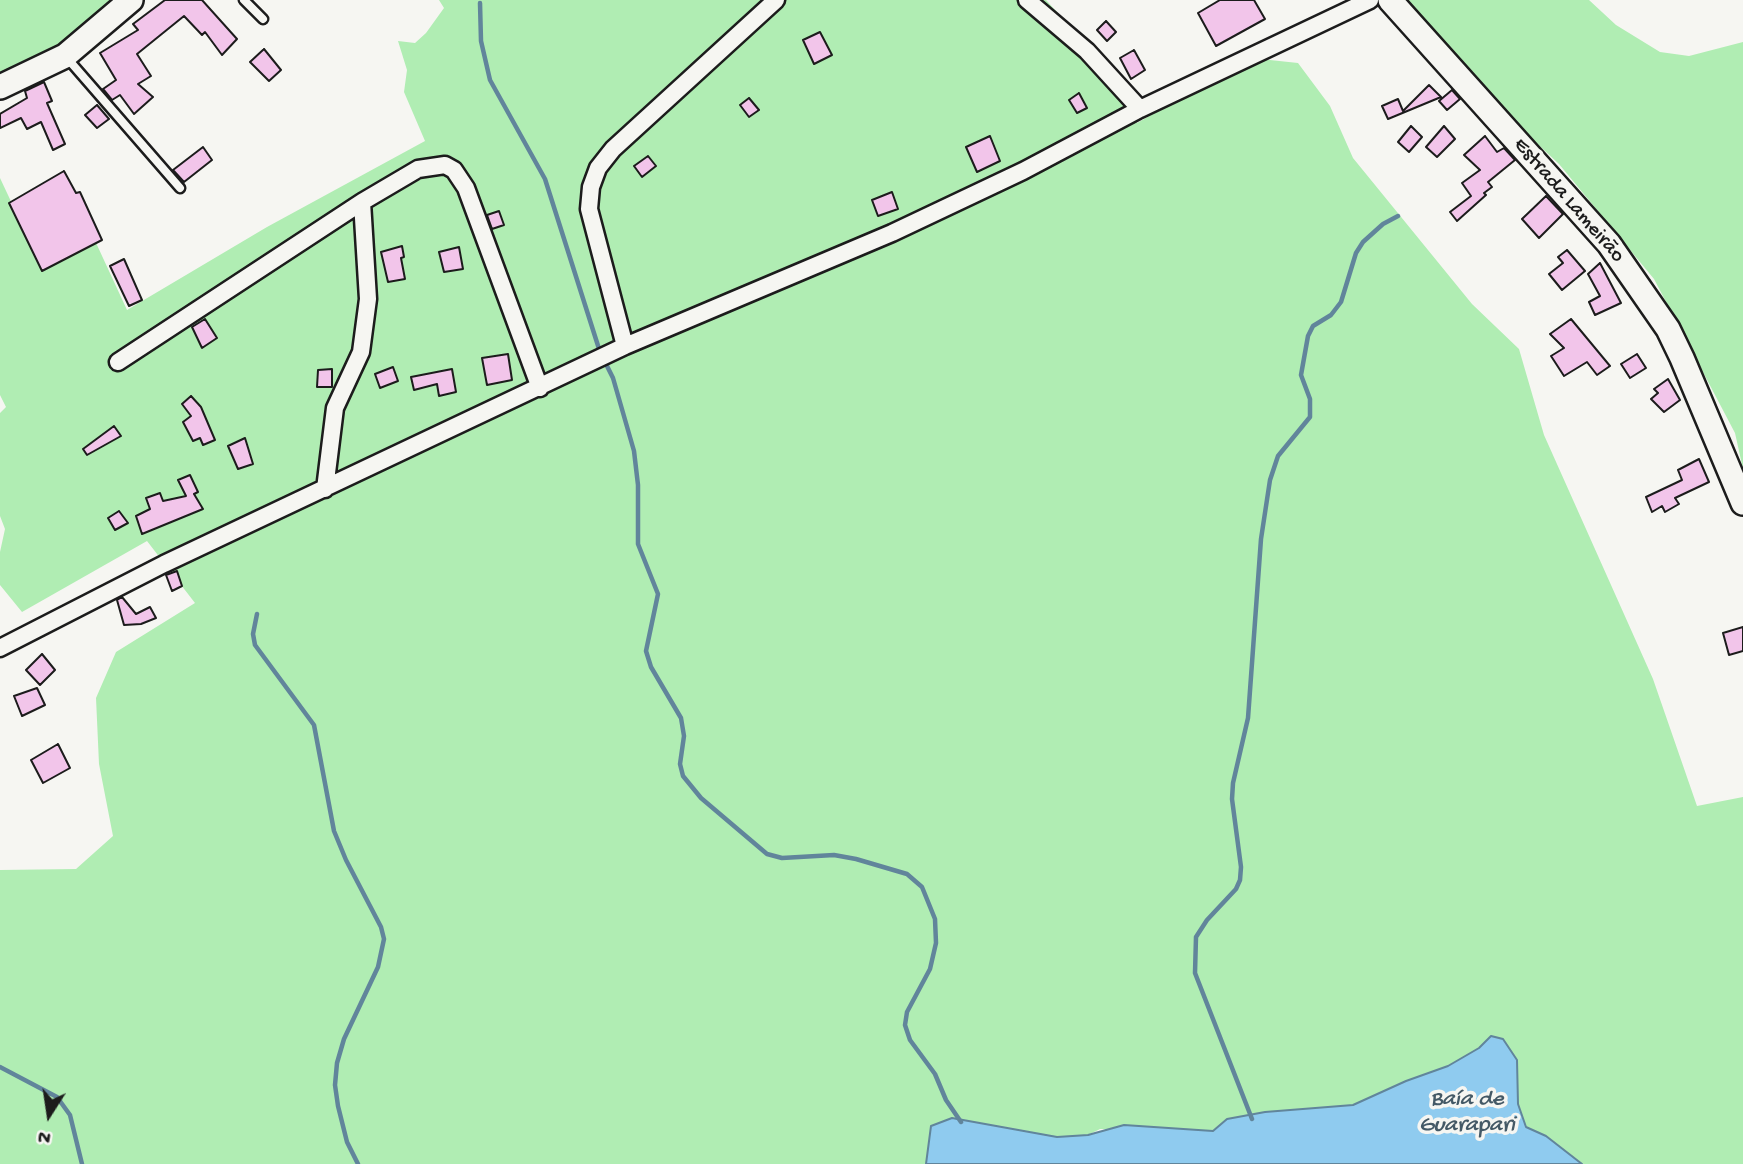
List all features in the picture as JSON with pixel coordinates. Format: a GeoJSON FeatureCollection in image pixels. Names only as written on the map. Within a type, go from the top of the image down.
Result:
{"type":"FeatureCollection","features":[{"type":"Feature","properties":{"kind":"street"},"geometry":{"type":"LineString","coordinates":[[0,87],[65,56],[131,0]]}},
{"type":"Feature","properties":{"kind":"street"},"geometry":{"type":"LineString","coordinates":[[625,346],[589,209],[591,187],[598,168],[613,149],[776,0]]}},
{"type":"Feature","properties":{"kind":"street"},"geometry":{"type":"LineString","coordinates":[[1027,0],[1087,51],[1140,109]]}},
{"type":"Feature","properties":{"kind":"street"},"geometry":{"type":"LineString","coordinates":[[0,648],[164,564],[625,346],[892,233],[1023,171],[1140,109],[1370,0]]}},
{"type":"Feature","properties":{"kind":"street","name":"Estrada Lameirão"},"geometry":{"type":"LineString","coordinates":[[1390,0],[1609,244],[1668,329],[1743,503]]}},
{"type":"Feature","properties":{"kind":"street"},"geometry":{"type":"LineString","coordinates":[[118,362],[362,202],[418,169],[437,164],[454,170],[466,188],[541,388]]}},
{"type":"Feature","properties":{"kind":"street"},"geometry":{"type":"LineString","coordinates":[[325,489],[335,408],[361,352],[366,312],[362,202]]}},
{"type":"Feature","properties":{"kind":"lane"},"geometry":{"type":"LineString","coordinates":[[244,0],[263,19]]}},
{"type":"Feature","properties":{"kind":"lane"},"geometry":{"type":"LineString","coordinates":[[65,56],[180,188]]}},
{"type":"Feature","properties":{"kind":"green space"},"geometry":{"type":"Polygon","coordinates":[[[0,0],[121,0],[44,57],[0,84],[0,0]]]}},
{"type":"Feature","properties":{"kind":"green space"},"geometry":{"type":"Polygon","coordinates":[[[439,0],[1046,0],[1088,46],[1124,93],[1137,123],[1251,58],[1298,63],[1330,106],[1353,158],[1472,304],[1519,349],[1544,435],[1653,679],[1697,806],[1743,797],[1743,1164],[1582,1164],[1546,1136],[1526,1127],[1518,1104],[1517,1060],[1479,1048],[1448,1066],[1353,1105],[1227,1119],[1213,1131],[1100,1129],[1088,1135],[1057,1137],[952,1118],[929,1150],[926,1164],[0,1164],[0,870],[76,869],[113,836],[99,764],[96,698],[116,652],[195,603],[147,541],[22,612],[0,585],[0,552],[5,529],[0,516],[0,413],[6,407],[0,395],[0,178],[30,242],[85,219],[127,310],[267,227],[425,141],[404,92],[407,70],[398,41],[415,43],[426,33],[444,8],[439,0]]]}},
{"type":"Feature","properties":{"kind":"green space"},"geometry":{"type":"Polygon","coordinates":[[[1398,0],[1589,0],[1616,25],[1660,52],[1689,56],[1743,42],[1743,469],[1735,433],[1654,279],[1559,164],[1451,64],[1398,0]]]}},
{"type":"Feature","properties":{"kind":"water","name":"Baía de Guarapari"},"geometry":{"type":"Polygon","coordinates":[[[1491,1036],[1503,1039],[1517,1060],[1518,1104],[1526,1127],[1546,1136],[1582,1164],[926,1164],[931,1126],[952,1118],[1057,1137],[1088,1135],[1124,1125],[1213,1131],[1227,1119],[1265,1112],[1353,1105],[1448,1066],[1479,1048],[1491,1036]]]}},
{"type":"Feature","properties":{"kind":"building"},"geometry":{"type":"Polygon","coordinates":[[[165,0],[202,0],[237,39],[222,55],[205,32],[202,35],[184,16],[137,54],[151,76],[138,84],[153,97],[134,114],[120,95],[112,100],[103,89],[116,80],[100,53],[138,30],[133,24],[165,0]]]}},
{"type":"Feature","properties":{"kind":"building"},"geometry":{"type":"Polygon","coordinates":[[[1220,0],[1254,0],[1265,19],[1216,46],[1198,13],[1220,0]]]}},
{"type":"Feature","properties":{"kind":"building"},"geometry":{"type":"Polygon","coordinates":[[[1106,21],[1116,32],[1107,41],[1097,30],[1106,21]]]}},
{"type":"Feature","properties":{"kind":"building"},"geometry":{"type":"Polygon","coordinates":[[[820,32],[832,55],[814,64],[803,40],[820,32]]]}},
{"type":"Feature","properties":{"kind":"building"},"geometry":{"type":"Polygon","coordinates":[[[264,49],[281,70],[269,81],[250,62],[264,49]]]}},
{"type":"Feature","properties":{"kind":"building"},"geometry":{"type":"Polygon","coordinates":[[[1134,50],[1145,70],[1131,79],[1120,58],[1134,50]]]}},
{"type":"Feature","properties":{"kind":"building"},"geometry":{"type":"Polygon","coordinates":[[[44,82],[52,101],[47,103],[65,144],[53,150],[41,122],[27,129],[21,118],[0,128],[0,114],[27,98],[25,91],[44,82]]]}},
{"type":"Feature","properties":{"kind":"building"},"geometry":{"type":"Polygon","coordinates":[[[1429,85],[1441,97],[1388,119],[1382,106],[1398,99],[1403,111],[1429,85]]]}},
{"type":"Feature","properties":{"kind":"building"},"geometry":{"type":"Polygon","coordinates":[[[1452,90],[1460,99],[1447,110],[1439,101],[1452,90]]]}},
{"type":"Feature","properties":{"kind":"building"},"geometry":{"type":"Polygon","coordinates":[[[1079,93],[1087,108],[1077,113],[1069,100],[1079,93]]]}},
{"type":"Feature","properties":{"kind":"building"},"geometry":{"type":"Polygon","coordinates":[[[749,98],[759,110],[749,117],[740,105],[749,98]]]}},
{"type":"Feature","properties":{"kind":"building"},"geometry":{"type":"Polygon","coordinates":[[[97,105],[109,119],[97,128],[85,115],[97,105]]]}},
{"type":"Feature","properties":{"kind":"building"},"geometry":{"type":"Polygon","coordinates":[[[1411,126],[1422,137],[1409,152],[1398,142],[1411,126]]]}},
{"type":"Feature","properties":{"kind":"building"},"geometry":{"type":"Polygon","coordinates":[[[1444,126],[1455,139],[1437,157],[1426,147],[1444,126]]]}},
{"type":"Feature","properties":{"kind":"building"},"geometry":{"type":"Polygon","coordinates":[[[990,136],[1000,161],[977,172],[966,147],[990,136]]]}},
{"type":"Feature","properties":{"kind":"building"},"geometry":{"type":"Polygon","coordinates":[[[1485,136],[1497,152],[1504,148],[1515,160],[1488,182],[1492,187],[1484,193],[1486,195],[1457,221],[1450,212],[1471,196],[1462,183],[1480,170],[1464,155],[1485,136]]]}},
{"type":"Feature","properties":{"kind":"building"},"geometry":{"type":"Polygon","coordinates":[[[203,147],[212,160],[184,182],[173,170],[203,147]]]}},
{"type":"Feature","properties":{"kind":"building"},"geometry":{"type":"Polygon","coordinates":[[[648,156],[656,166],[642,177],[634,166],[648,156]]]}},
{"type":"Feature","properties":{"kind":"building"},"geometry":{"type":"Polygon","coordinates":[[[64,171],[76,193],[80,192],[102,240],[42,271],[9,203],[64,171]]]}},
{"type":"Feature","properties":{"kind":"building"},"geometry":{"type":"Polygon","coordinates":[[[892,192],[898,209],[878,216],[872,200],[892,192]]]}},
{"type":"Feature","properties":{"kind":"building"},"geometry":{"type":"Polygon","coordinates":[[[1546,196],[1563,214],[1539,238],[1522,219],[1546,196]]]}},
{"type":"Feature","properties":{"kind":"building"},"geometry":{"type":"Polygon","coordinates":[[[499,211],[504,225],[492,229],[487,215],[499,211]]]}},
{"type":"Feature","properties":{"kind":"building"},"geometry":{"type":"Polygon","coordinates":[[[402,246],[405,279],[388,282],[381,252],[402,246]]]}},
{"type":"Feature","properties":{"kind":"building"},"geometry":{"type":"Polygon","coordinates":[[[459,247],[463,269],[444,272],[439,252],[459,247]]]}},
{"type":"Feature","properties":{"kind":"building"},"geometry":{"type":"Polygon","coordinates":[[[1567,250],[1585,271],[1562,290],[1549,274],[1563,263],[1558,257],[1567,250]]]}},
{"type":"Feature","properties":{"kind":"building"},"geometry":{"type":"Polygon","coordinates":[[[124,259],[142,300],[129,306],[110,266],[124,259]]]}},
{"type":"Feature","properties":{"kind":"building"},"geometry":{"type":"Polygon","coordinates":[[[1600,263],[1621,303],[1595,315],[1589,302],[1600,296],[1588,274],[1600,263]]]}},
{"type":"Feature","properties":{"kind":"building"},"geometry":{"type":"Polygon","coordinates":[[[205,319],[217,338],[202,348],[192,327],[205,319]]]}},
{"type":"Feature","properties":{"kind":"building"},"geometry":{"type":"Polygon","coordinates":[[[1571,319],[1610,366],[1597,375],[1587,362],[1564,376],[1551,356],[1564,348],[1550,334],[1571,319]]]}},
{"type":"Feature","properties":{"kind":"building"},"geometry":{"type":"Polygon","coordinates":[[[508,354],[512,380],[487,385],[482,358],[508,354]]]}},
{"type":"Feature","properties":{"kind":"building"},"geometry":{"type":"Polygon","coordinates":[[[1637,354],[1646,368],[1630,378],[1621,364],[1637,354]]]}},
{"type":"Feature","properties":{"kind":"building"},"geometry":{"type":"Polygon","coordinates":[[[393,367],[398,381],[380,388],[375,374],[393,367]]]}},
{"type":"Feature","properties":{"kind":"building"},"geometry":{"type":"Polygon","coordinates":[[[332,369],[332,387],[317,387],[318,370],[332,369]]]}},
{"type":"Feature","properties":{"kind":"building"},"geometry":{"type":"Polygon","coordinates":[[[452,369],[456,392],[439,396],[437,384],[414,390],[411,377],[452,369]]]}},
{"type":"Feature","properties":{"kind":"building"},"geometry":{"type":"Polygon","coordinates":[[[1668,379],[1680,400],[1664,412],[1651,399],[1658,393],[1654,389],[1668,379]]]}},
{"type":"Feature","properties":{"kind":"building"},"geometry":{"type":"Polygon","coordinates":[[[191,396],[201,407],[215,440],[203,445],[200,438],[193,441],[183,422],[191,416],[182,404],[191,396]]]}},
{"type":"Feature","properties":{"kind":"building"},"geometry":{"type":"Polygon","coordinates":[[[114,426],[121,436],[87,455],[83,449],[114,426]]]}},
{"type":"Feature","properties":{"kind":"building"},"geometry":{"type":"Polygon","coordinates":[[[245,438],[253,464],[238,469],[228,446],[245,438]]]}},
{"type":"Feature","properties":{"kind":"building"},"geometry":{"type":"Polygon","coordinates":[[[1699,459],[1709,482],[1675,498],[1679,504],[1665,512],[1662,506],[1652,512],[1646,497],[1682,480],[1678,470],[1699,459]]]}},
{"type":"Feature","properties":{"kind":"building"},"geometry":{"type":"Polygon","coordinates":[[[190,475],[198,492],[194,494],[203,509],[142,534],[136,516],[150,509],[146,498],[160,493],[163,501],[186,496],[178,480],[190,475]]]}},
{"type":"Feature","properties":{"kind":"building"},"geometry":{"type":"Polygon","coordinates":[[[119,511],[128,523],[115,530],[108,518],[119,511]]]}},
{"type":"Feature","properties":{"kind":"building"},"geometry":{"type":"Polygon","coordinates":[[[177,571],[182,586],[172,591],[166,575],[177,571]]]}},
{"type":"Feature","properties":{"kind":"building"},"geometry":{"type":"Polygon","coordinates":[[[122,597],[136,614],[150,607],[156,618],[141,624],[124,625],[117,600],[122,597]]]}},
{"type":"Feature","properties":{"kind":"building"},"geometry":{"type":"Polygon","coordinates":[[[1743,627],[1743,651],[1729,655],[1723,633],[1743,627]]]}},
{"type":"Feature","properties":{"kind":"building"},"geometry":{"type":"Polygon","coordinates":[[[42,654],[55,670],[40,685],[26,670],[42,654]]]}},
{"type":"Feature","properties":{"kind":"building"},"geometry":{"type":"Polygon","coordinates":[[[37,688],[45,705],[22,716],[14,696],[37,688]]]}},
{"type":"Feature","properties":{"kind":"building"},"geometry":{"type":"Polygon","coordinates":[[[58,744],[70,768],[43,783],[31,760],[58,744]]]}},
{"type":"Feature","properties":{"kind":"waterway"},"geometry":{"type":"LineString","coordinates":[[480,3],[481,41],[490,80],[545,179],[600,352]]}},
{"type":"Feature","properties":{"kind":"waterway"},"geometry":{"type":"LineString","coordinates":[[1252,1119],[1195,973],[1196,937],[1207,920],[1236,889],[1240,880],[1241,867],[1232,799],[1233,783],[1248,718],[1261,539],[1270,480],[1278,456],[1310,417],[1310,399],[1301,375],[1308,336],[1313,326],[1331,315],[1341,302],[1356,253],[1363,242],[1383,224],[1398,216]]}},
{"type":"Feature","properties":{"kind":"waterway"},"geometry":{"type":"LineString","coordinates":[[604,360],[613,378],[634,451],[638,485],[638,544],[658,594],[646,651],[651,667],[681,718],[684,736],[680,764],[683,776],[701,798],[767,854],[782,858],[834,855],[856,859],[907,874],[922,887],[935,919],[936,943],[930,969],[907,1012],[905,1025],[910,1040],[935,1074],[946,1100],[961,1122]]}},
{"type":"Feature","properties":{"kind":"waterway"},"geometry":{"type":"LineString","coordinates":[[257,614],[253,634],[255,645],[314,725],[334,831],[381,927],[384,939],[378,967],[344,1039],[337,1063],[335,1085],[338,1106],[347,1142],[358,1164]]}},
{"type":"Feature","properties":{"kind":"waterway"},"geometry":{"type":"LineString","coordinates":[[0,1067],[57,1097],[70,1115],[82,1164]]}}]}
